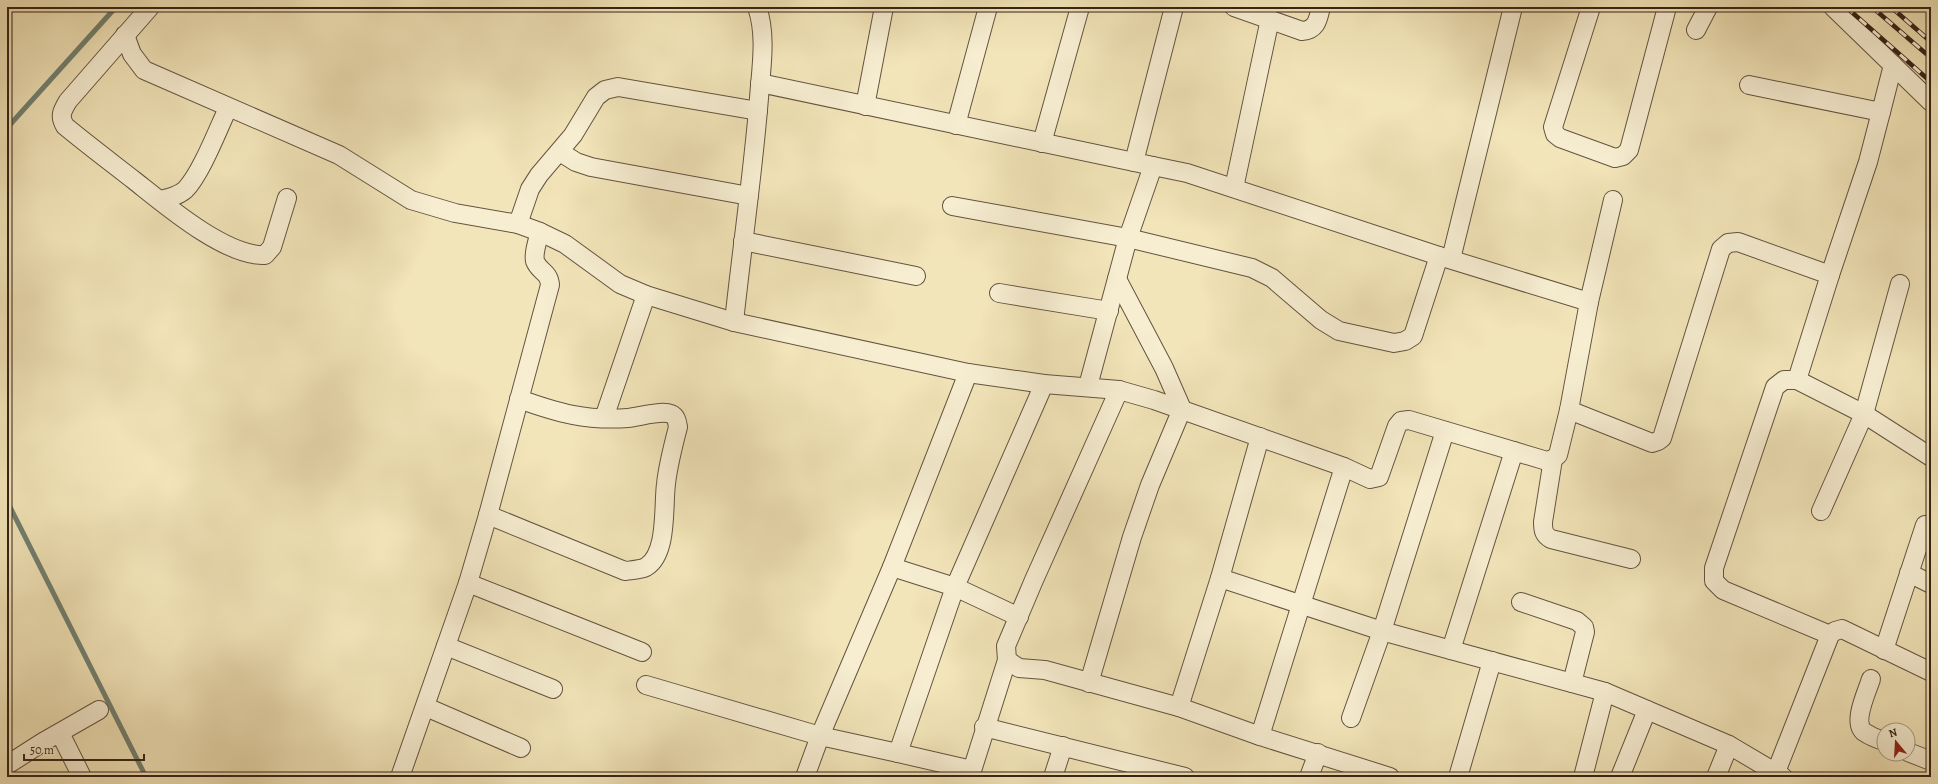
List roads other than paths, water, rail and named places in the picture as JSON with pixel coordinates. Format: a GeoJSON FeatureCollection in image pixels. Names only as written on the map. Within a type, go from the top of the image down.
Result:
{"type":"FeatureCollection","features":[{"type":"Feature","properties":{"kind":"street"},"geometry":{"type":"LineString","coordinates":[[150,7],[68,101],[61,112],[61,119],[65,126],[198,230],[231,246],[257,256],[264,256],[272,247],[287,198]]}},
{"type":"Feature","properties":{"kind":"street"},"geometry":{"type":"LineString","coordinates":[[734,322],[758,111],[763,38],[757,7]]}},
{"type":"Feature","properties":{"kind":"street"},"geometry":{"type":"LineString","coordinates":[[865,106],[884,7]]}},
{"type":"Feature","properties":{"kind":"street"},"geometry":{"type":"LineString","coordinates":[[956,125],[988,7]]}},
{"type":"Feature","properties":{"kind":"street"},"geometry":{"type":"LineString","coordinates":[[1042,143],[1080,7]]}},
{"type":"Feature","properties":{"kind":"street"},"geometry":{"type":"LineString","coordinates":[[1134,162],[1174,7]]}},
{"type":"Feature","properties":{"kind":"street"},"geometry":{"type":"LineString","coordinates":[[1234,7],[1302,31],[1310,30],[1316,26],[1321,7]]}},
{"type":"Feature","properties":{"kind":"street"},"geometry":{"type":"LineString","coordinates":[[952,206],[1128,238],[1252,268],[1272,278],[1321,320],[1339,331],[1394,342],[1405,341],[1413,336],[1445,258],[1513,7]]}},
{"type":"Feature","properties":{"kind":"street"},"geometry":{"type":"LineString","coordinates":[[1591,7],[1553,127],[1555,134],[1560,138],[1615,158],[1623,156],[1629,150],[1667,7]]}},
{"type":"Feature","properties":{"kind":"street"},"geometry":{"type":"LineString","coordinates":[[1696,30],[1708,7]]}},
{"type":"Feature","properties":{"kind":"street"},"geometry":{"type":"LineString","coordinates":[[1833,7],[1931,102]]}},
{"type":"Feature","properties":{"kind":"street"},"geometry":{"type":"LineString","coordinates":[[1234,188],[1270,19]]}},
{"type":"Feature","properties":{"kind":"street"},"geometry":{"type":"LineString","coordinates":[[125,35],[132,54],[144,70],[228,108],[339,155],[411,200],[455,213],[518,224],[540,232],[565,244],[620,284],[646,295],[734,322],[968,373],[1044,384],[1088,386],[1119,390],[1260,437],[1344,467],[1370,479],[1379,476],[1397,426],[1401,421],[1409,420],[1547,461],[1558,455],[1569,410],[1589,302],[1613,200]]}},
{"type":"Feature","properties":{"kind":"street"},"geometry":{"type":"LineString","coordinates":[[1797,380],[1830,274],[1868,162],[1893,65]]}},
{"type":"Feature","properties":{"kind":"street"},"geometry":{"type":"LineString","coordinates":[[760,83],[1187,174],[1234,188],[1445,258],[1589,302]]}},
{"type":"Feature","properties":{"kind":"street"},"geometry":{"type":"LineString","coordinates":[[1749,84],[1881,112]]}},
{"type":"Feature","properties":{"kind":"street"},"geometry":{"type":"LineString","coordinates":[[518,224],[530,189],[539,175],[573,135],[596,97],[605,90],[618,87],[758,111]]}},
{"type":"Feature","properties":{"kind":"street"},"geometry":{"type":"LineString","coordinates":[[160,200],[173,197],[184,190],[195,177],[228,108]]}},
{"type":"Feature","properties":{"kind":"street"},"geometry":{"type":"LineString","coordinates":[[560,152],[576,162],[591,167],[748,196]]}},
{"type":"Feature","properties":{"kind":"street"},"geometry":{"type":"LineString","coordinates":[[1088,386],[1128,238],[1153,166]]}},
{"type":"Feature","properties":{"kind":"street"},"geometry":{"type":"LineString","coordinates":[[400,777],[426,707],[468,583],[488,515],[550,285],[547,274],[536,262],[535,255],[540,232]]}},
{"type":"Feature","properties":{"kind":"street"},"geometry":{"type":"LineString","coordinates":[[743,241],[916,276]]}},
{"type":"Feature","properties":{"kind":"street"},"geometry":{"type":"LineString","coordinates":[[1569,410],[1652,442],[1658,442],[1662,438],[1721,249],[1728,243],[1738,242],[1830,274]]}},
{"type":"Feature","properties":{"kind":"street"},"geometry":{"type":"LineString","coordinates":[[1089,683],[1137,522],[1150,485],[1182,410],[1164,368],[1117,279]]}},
{"type":"Feature","properties":{"kind":"street"},"geometry":{"type":"LineString","coordinates":[[1821,511],[1864,414],[1900,284]]}},
{"type":"Feature","properties":{"kind":"street"},"geometry":{"type":"LineString","coordinates":[[999,292],[1109,311]]}},
{"type":"Feature","properties":{"kind":"street"},"geometry":{"type":"LineString","coordinates":[[604,418],[646,295]]}},
{"type":"Feature","properties":{"kind":"street"},"geometry":{"type":"LineString","coordinates":[[805,777],[820,736],[892,566],[968,373]]}},
{"type":"Feature","properties":{"kind":"street"},"geometry":{"type":"LineString","coordinates":[[1830,636],[1723,590],[1714,582],[1714,568],[1775,387],[1784,380],[1797,380],[1864,414],[1931,457]]}},
{"type":"Feature","properties":{"kind":"street"},"geometry":{"type":"LineString","coordinates":[[898,753],[955,587],[1044,384]]}},
{"type":"Feature","properties":{"kind":"street"},"geometry":{"type":"LineString","coordinates":[[646,685],[820,736],[898,753],[971,774],[984,727],[1007,660],[1006,646],[1119,390]]}},
{"type":"Feature","properties":{"kind":"street"},"geometry":{"type":"LineString","coordinates":[[488,515],[625,571],[638,570],[647,566],[656,555],[662,534],[665,485],[678,427],[677,420],[673,415],[666,413],[627,418],[575,417],[551,411],[519,399]]}},
{"type":"Feature","properties":{"kind":"street"},"geometry":{"type":"LineString","coordinates":[[1351,718],[1382,631],[1445,431]]}},
{"type":"Feature","properties":{"kind":"street"},"geometry":{"type":"LineString","coordinates":[[1179,707],[1220,578],[1260,437]]}},
{"type":"Feature","properties":{"kind":"street"},"geometry":{"type":"LineString","coordinates":[[1451,650],[1514,451]]}},
{"type":"Feature","properties":{"kind":"street"},"geometry":{"type":"LineString","coordinates":[[1553,459],[1543,522],[1543,530],[1546,536],[1551,539],[1631,559]]}},
{"type":"Feature","properties":{"kind":"street"},"geometry":{"type":"LineString","coordinates":[[1260,736],[1344,467]]}},
{"type":"Feature","properties":{"kind":"street"},"geometry":{"type":"LineString","coordinates":[[1884,650],[1925,525]]}},
{"type":"Feature","properties":{"kind":"street"},"geometry":{"type":"LineString","coordinates":[[892,566],[955,587],[1019,617]]}},
{"type":"Feature","properties":{"kind":"street"},"geometry":{"type":"LineString","coordinates":[[1909,574],[1931,584]]}},
{"type":"Feature","properties":{"kind":"street"},"geometry":{"type":"LineString","coordinates":[[1220,578],[1382,631],[1606,692],[1729,745],[1779,775],[1830,636],[1835,631],[1842,629],[1931,672]]}},
{"type":"Feature","properties":{"kind":"street"},"geometry":{"type":"LineString","coordinates":[[468,583],[642,652]]}},
{"type":"Feature","properties":{"kind":"street"},"geometry":{"type":"LineString","coordinates":[[1520,602],[1577,621],[1584,627],[1585,632],[1572,683]]}},
{"type":"Feature","properties":{"kind":"street"},"geometry":{"type":"LineString","coordinates":[[446,646],[553,689]]}},
{"type":"Feature","properties":{"kind":"street"},"geometry":{"type":"LineString","coordinates":[[1007,660],[1020,668],[1045,670],[1179,707],[1260,736],[1318,753],[1390,777]]}},
{"type":"Feature","properties":{"kind":"street"},"geometry":{"type":"LineString","coordinates":[[1458,777],[1492,661]]}},
{"type":"Feature","properties":{"kind":"street"},"geometry":{"type":"LineString","coordinates":[[1871,679],[1859,717],[1859,725],[1863,731],[1876,738]]}},
{"type":"Feature","properties":{"kind":"street"},"geometry":{"type":"LineString","coordinates":[[1583,777],[1606,692]]}},
{"type":"Feature","properties":{"kind":"street"},"geometry":{"type":"LineString","coordinates":[[426,707],[521,748]]}},
{"type":"Feature","properties":{"kind":"street"},"geometry":{"type":"LineString","coordinates":[[7,765],[99,710]]}},
{"type":"Feature","properties":{"kind":"street"},"geometry":{"type":"LineString","coordinates":[[1620,777],[1647,710]]}},
{"type":"Feature","properties":{"kind":"street"},"geometry":{"type":"LineString","coordinates":[[984,727],[1184,777]]}},
{"type":"Feature","properties":{"kind":"street"},"geometry":{"type":"LineString","coordinates":[[60,733],[82,777]]}},
{"type":"Feature","properties":{"kind":"street"},"geometry":{"type":"LineString","coordinates":[[1716,777],[1729,745]]}},
{"type":"Feature","properties":{"kind":"street"},"geometry":{"type":"LineString","coordinates":[[1053,777],[1064,746]]}},
{"type":"Feature","properties":{"kind":"street"},"geometry":{"type":"LineString","coordinates":[[1309,777],[1318,753]]}},
{"type":"Feature","properties":{"kind":"street"},"geometry":{"type":"LineString","coordinates":[[1916,755],[1931,761]]}},
{"type":"Feature","properties":{"kind":"waterway"},"geometry":{"type":"LineString","coordinates":[[7,128],[116,7]]}},
{"type":"Feature","properties":{"kind":"waterway"},"geometry":{"type":"LineString","coordinates":[[7,501],[146,777]]}},
{"type":"Feature","properties":{"kind":"railway"},"geometry":{"type":"LineString","coordinates":[[1846,7],[1931,82]]}},
{"type":"Feature","properties":{"kind":"railway"},"geometry":{"type":"LineString","coordinates":[[1872,7],[1931,58]]}},
{"type":"Feature","properties":{"kind":"railway"},"geometry":{"type":"LineString","coordinates":[[1891,7],[1931,42]]}}]}
